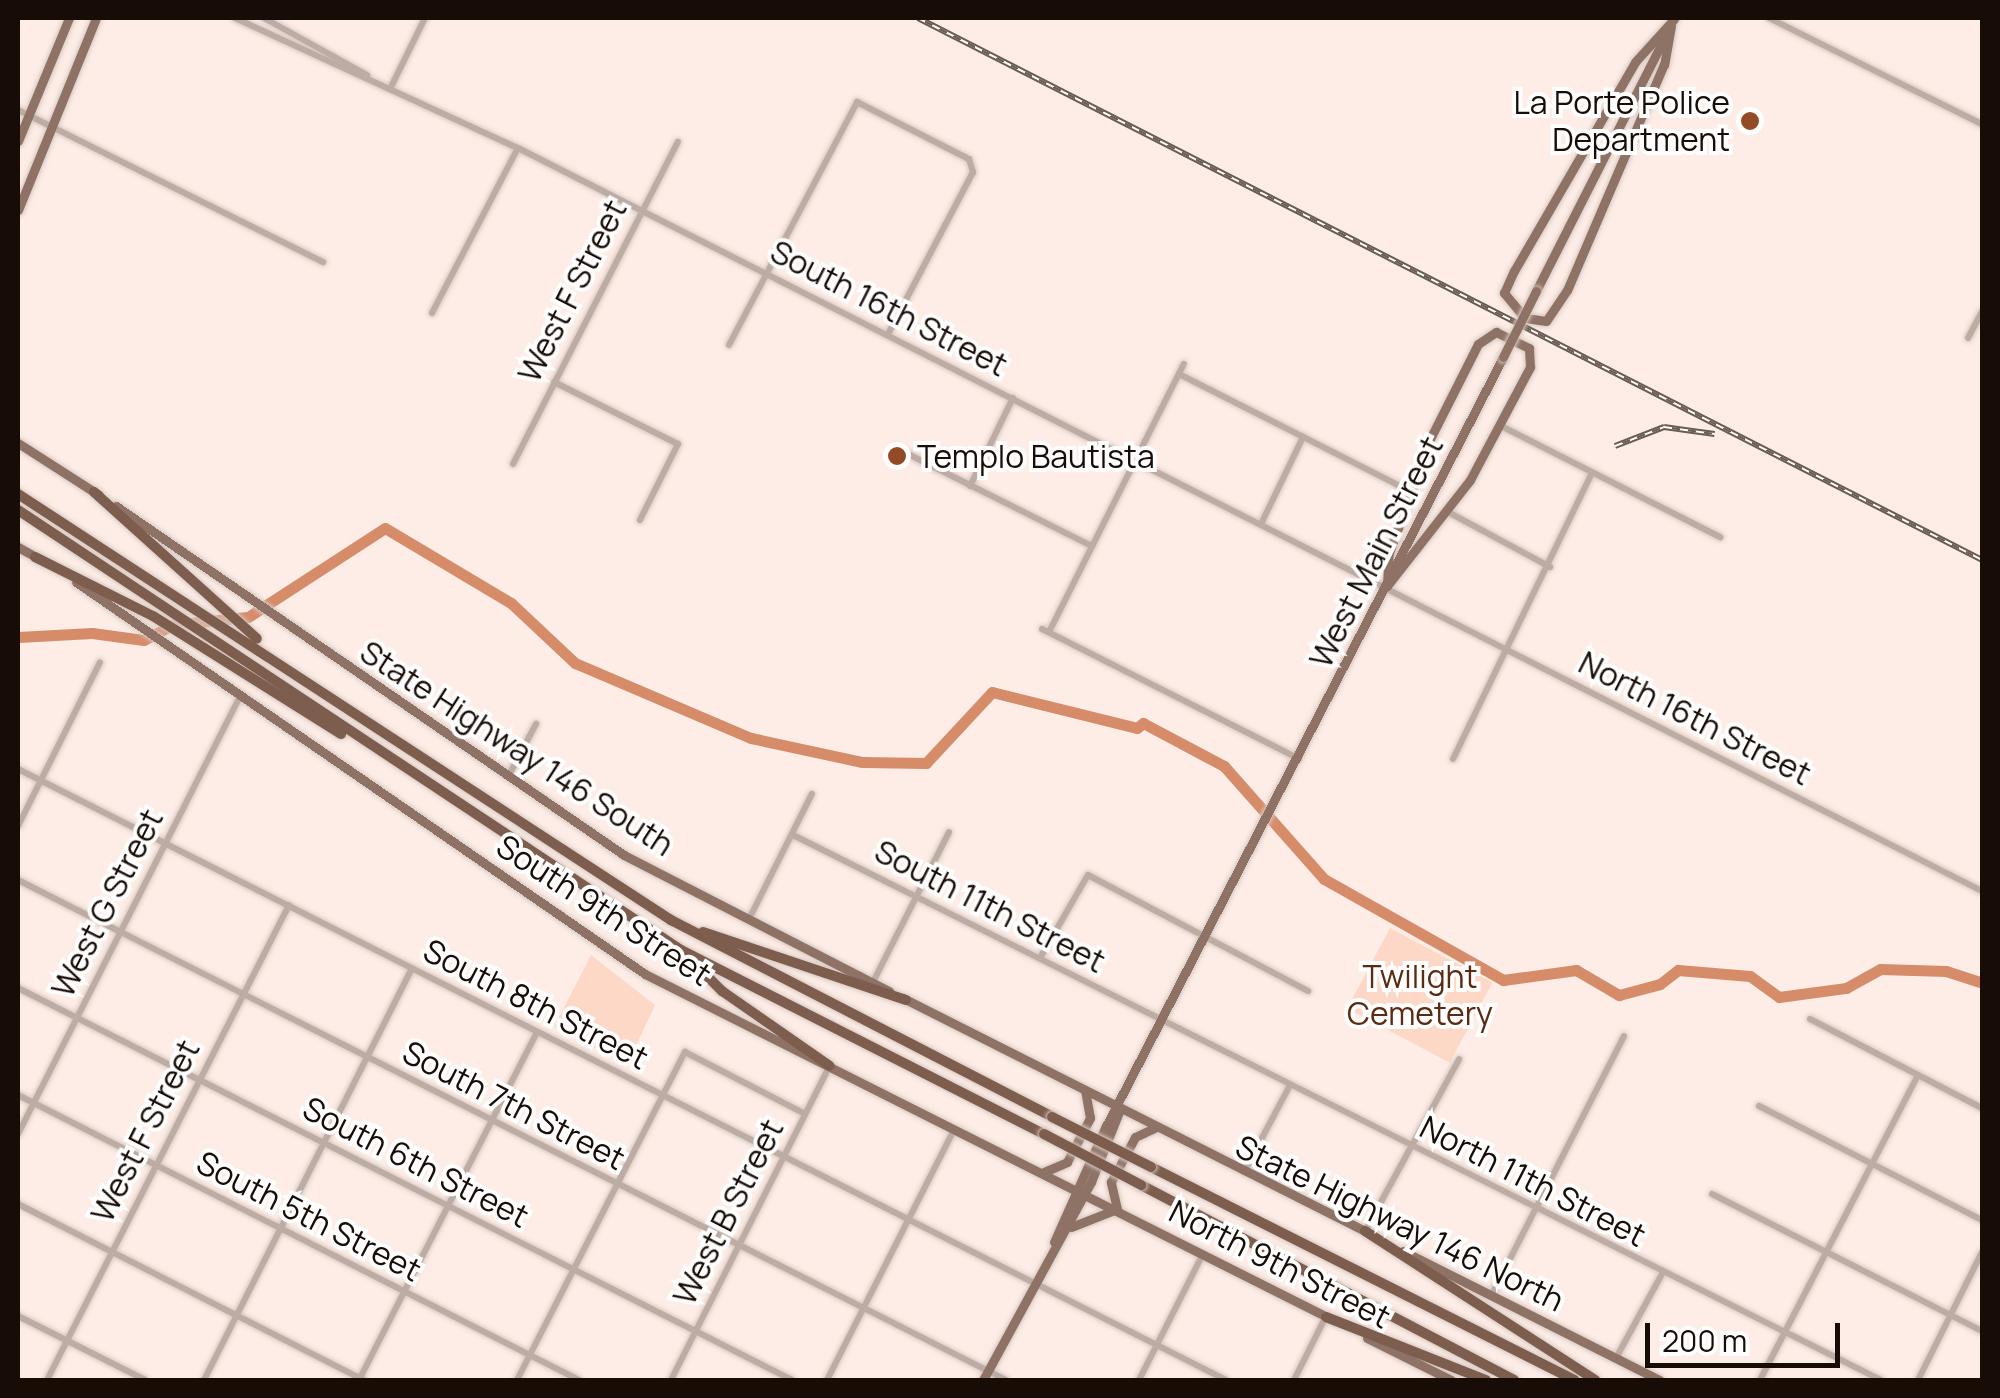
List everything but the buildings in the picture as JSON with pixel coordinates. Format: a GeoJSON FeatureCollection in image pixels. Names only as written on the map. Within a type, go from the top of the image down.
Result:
{"type":"FeatureCollection","features":[{"type":"Feature","properties":{"kind":"highway"},"geometry":{"type":"LineString","coordinates":[[94,492],[247,635]]}},
{"type":"Feature","properties":{"kind":"highway"},"geometry":{"type":"LineString","coordinates":[[18,494],[247,635],[671,920],[1575,1380]]}},
{"type":"Feature","properties":{"kind":"highway"},"geometry":{"type":"LineString","coordinates":[[18,510],[172,610],[448,802]]}},
{"type":"Feature","properties":{"kind":"highway"},"geometry":{"type":"LineString","coordinates":[[36,556],[153,616],[681,950],[1141,1184],[1514,1380]]}},
{"type":"Feature","properties":{"kind":"highway"},"geometry":{"type":"LineString","coordinates":[[671,920],[906,1000]]}},
{"type":"Feature","properties":{"kind":"highway"},"geometry":{"type":"LineString","coordinates":[[681,950],[722,991],[830,1066]]}},
{"type":"Feature","properties":{"kind":"highway"},"geometry":{"type":"LineString","coordinates":[[1365,1231],[1595,1380]]}},
{"type":"Feature","properties":{"kind":"highway"},"geometry":{"type":"LineString","coordinates":[[1326,1316],[1486,1380]]}},
{"type":"Feature","properties":{"kind":"main road"},"geometry":{"type":"LineString","coordinates":[[18,141],[22,113],[69,18]]}},
{"type":"Feature","properties":{"kind":"main road"},"geometry":{"type":"LineString","coordinates":[[18,210],[96,18]]}},
{"type":"Feature","properties":{"kind":"main road"},"geometry":{"type":"LineString","coordinates":[[1674,21],[1664,64],[1567,290],[1546,321],[1525,318],[1504,293],[1514,271],[1635,62],[1674,21]]}},
{"type":"Feature","properties":{"kind":"main road","name":"West Main Street"},"geometry":{"type":"LineString","coordinates":[[986,1376],[1674,21]]}},
{"type":"Feature","properties":{"kind":"main road"},"geometry":{"type":"LineString","coordinates":[[1496,332],[1524,344],[1532,357],[1501,426],[1448,512],[1387,586],[1410,491],[1478,344],[1496,332]]}},
{"type":"Feature","properties":{"kind":"main road","name":"State Highway 146 South"},"geometry":{"type":"LineString","coordinates":[[18,444],[250,597],[624,855],[1120,1110]]}},
{"type":"Feature","properties":{"kind":"main road"},"geometry":{"type":"LineString","coordinates":[[18,547],[36,556]]}},
{"type":"Feature","properties":{"kind":"main road","name":"South 9th Street"},"geometry":{"type":"LineString","coordinates":[[36,556],[645,974],[1080,1191]]}},
{"type":"Feature","properties":{"kind":"main road"},"geometry":{"type":"LineString","coordinates":[[1042,1172],[1067,1162],[1090,1118],[1085,1091]]}},
{"type":"Feature","properties":{"kind":"main road","name":"State Highway 146 North"},"geometry":{"type":"LineString","coordinates":[[1120,1110],[1659,1380]]}},
{"type":"Feature","properties":{"kind":"main road"},"geometry":{"type":"LineString","coordinates":[[1054,1242],[1080,1218],[1117,1209],[1112,1182],[1135,1137],[1154,1128]]}},
{"type":"Feature","properties":{"kind":"main road","name":"North 9th Street"},"geometry":{"type":"LineString","coordinates":[[1080,1191],[1450,1380]]}},
{"type":"Feature","properties":{"kind":"street","name":"South 16th Street"},"geometry":{"type":"LineString","coordinates":[[235,18],[518,148],[1387,586]]}},
{"type":"Feature","properties":{"kind":"street","name":"South 16th Street"},"geometry":{"type":"LineString","coordinates":[[264,18],[368,76]]}},
{"type":"Feature","properties":{"kind":"street"},"geometry":{"type":"LineString","coordinates":[[391,87],[425,18]]}},
{"type":"Feature","properties":{"kind":"street"},"geometry":{"type":"LineString","coordinates":[[1769,18],[1982,124]]}},
{"type":"Feature","properties":{"kind":"street"},"geometry":{"type":"LineString","coordinates":[[728,345],[857,102],[969,159],[973,172],[888,334]]}},
{"type":"Feature","properties":{"kind":"street"},"geometry":{"type":"LineString","coordinates":[[22,113],[323,262]]}},
{"type":"Feature","properties":{"kind":"street","name":"West F Street"},"geometry":{"type":"LineString","coordinates":[[513,464],[678,142]]}},
{"type":"Feature","properties":{"kind":"street"},"geometry":{"type":"LineString","coordinates":[[432,313],[518,148]]}},
{"type":"Feature","properties":{"kind":"street"},"geometry":{"type":"LineString","coordinates":[[1968,338],[1982,312]]}},
{"type":"Feature","properties":{"kind":"street"},"geometry":{"type":"LineString","coordinates":[[1184,364],[1046,631],[1299,759]]}},
{"type":"Feature","properties":{"kind":"street"},"geometry":{"type":"LineString","coordinates":[[1179,374],[1410,491]]}},
{"type":"Feature","properties":{"kind":"street"},"geometry":{"type":"LineString","coordinates":[[554,382],[678,444],[640,520]]}},
{"type":"Feature","properties":{"kind":"street"},"geometry":{"type":"LineString","coordinates":[[970,486],[1014,398]]}},
{"type":"Feature","properties":{"kind":"street"},"geometry":{"type":"LineString","coordinates":[[1501,426],[1720,537]]}},
{"type":"Feature","properties":{"kind":"street"},"geometry":{"type":"LineString","coordinates":[[1261,524],[1303,437]]}},
{"type":"Feature","properties":{"kind":"street"},"geometry":{"type":"LineString","coordinates":[[896,448],[1092,546]]}},
{"type":"Feature","properties":{"kind":"street"},"geometry":{"type":"LineString","coordinates":[[1453,759],[1550,567],[1592,473]]}},
{"type":"Feature","properties":{"kind":"street"},"geometry":{"type":"LineString","coordinates":[[1448,512],[1550,567]]}},
{"type":"Feature","properties":{"kind":"street","name":"North 16th Street"},"geometry":{"type":"LineString","coordinates":[[1387,586],[1508,652],[1982,891]]}},
{"type":"Feature","properties":{"kind":"street"},"geometry":{"type":"LineString","coordinates":[[18,826],[100,662]]}},
{"type":"Feature","properties":{"kind":"street","name":"West G Street"},"geometry":{"type":"LineString","coordinates":[[18,1134],[241,695]]}},
{"type":"Feature","properties":{"kind":"street"},"geometry":{"type":"LineString","coordinates":[[508,776],[536,724]]}},
{"type":"Feature","properties":{"kind":"street","name":"South 8th Street"},"geometry":{"type":"LineString","coordinates":[[18,769],[1226,1380]]}},
{"type":"Feature","properties":{"kind":"street"},"geometry":{"type":"LineString","coordinates":[[749,919],[812,794]]}},
{"type":"Feature","properties":{"kind":"street"},"geometry":{"type":"LineString","coordinates":[[873,982],[949,832]]}},
{"type":"Feature","properties":{"kind":"street","name":"South 11th Street"},"geometry":{"type":"LineString","coordinates":[[793,834],[1164,1022]]}},
{"type":"Feature","properties":{"kind":"street"},"geometry":{"type":"LineString","coordinates":[[1040,958],[1084,876],[1308,990]]}},
{"type":"Feature","properties":{"kind":"street","name":"South 7th Street"},"geometry":{"type":"LineString","coordinates":[[18,880],[739,1246],[986,1376],[1006,1380]]}},
{"type":"Feature","properties":{"kind":"street","name":"West F Street"},"geometry":{"type":"LineString","coordinates":[[47,1380],[289,905]]}},
{"type":"Feature","properties":{"kind":"street"},"geometry":{"type":"LineString","coordinates":[[204,1380],[412,970]]}},
{"type":"Feature","properties":{"kind":"street","name":"South 6th Street"},"geometry":{"type":"LineString","coordinates":[[18,988],[792,1380]]}},
{"type":"Feature","properties":{"kind":"street"},"geometry":{"type":"LineString","coordinates":[[1810,1020],[1982,1108]]}},
{"type":"Feature","properties":{"kind":"street","name":"North 11th Street"},"geometry":{"type":"LineString","coordinates":[[1164,1022],[1782,1338],[1881,1380]]}},
{"type":"Feature","properties":{"kind":"street"},"geometry":{"type":"LineString","coordinates":[[18,1204],[361,1380],[537,1032]]}},
{"type":"Feature","properties":{"kind":"street"},"geometry":{"type":"LineString","coordinates":[[1491,1296],[1624,1036]]}},
{"type":"Feature","properties":{"kind":"street"},"geometry":{"type":"LineString","coordinates":[[517,1380],[685,1052],[806,1114]]}},
{"type":"Feature","properties":{"kind":"street"},"geometry":{"type":"LineString","coordinates":[[1365,1231],[1414,1150],[1459,1058]]}},
{"type":"Feature","properties":{"kind":"street","name":"West B Street"},"geometry":{"type":"LineString","coordinates":[[671,1380],[830,1066]]}},
{"type":"Feature","properties":{"kind":"street"},"geometry":{"type":"LineString","coordinates":[[1760,1380],[1918,1076]]}},
{"type":"Feature","properties":{"kind":"street"},"geometry":{"type":"LineString","coordinates":[[1244,1174],[1289,1086]]}},
{"type":"Feature","properties":{"kind":"street","name":"South 5th Street"},"geometry":{"type":"LineString","coordinates":[[18,1095],[578,1380]]}},
{"type":"Feature","properties":{"kind":"street"},"geometry":{"type":"LineString","coordinates":[[1758,1106],[1982,1220]]}},
{"type":"Feature","properties":{"kind":"street"},"geometry":{"type":"LineString","coordinates":[[827,1380],[954,1130]]}},
{"type":"Feature","properties":{"kind":"street"},"geometry":{"type":"LineString","coordinates":[[1712,1194],[1982,1332]]}},
{"type":"Feature","properties":{"kind":"street"},"geometry":{"type":"LineString","coordinates":[[1918,1380],[1982,1252]]}},
{"type":"Feature","properties":{"kind":"street"},"geometry":{"type":"LineString","coordinates":[[1139,1380],[1203,1253]]}},
{"type":"Feature","properties":{"kind":"street"},"geometry":{"type":"LineString","coordinates":[[1616,1358],[1662,1274]]}},
{"type":"Feature","properties":{"kind":"street"},"geometry":{"type":"LineString","coordinates":[[18,1316],[145,1380]]}},
{"type":"Feature","properties":{"kind":"street"},"geometry":{"type":"LineString","coordinates":[[1294,1380],[1326,1316]]}},
{"type":"Feature","properties":{"kind":"green space","name":"Twilight Cemetery"},"geometry":{"type":"Polygon","coordinates":[[[1390,928],[1492,982],[1450,1063],[1347,1008],[1390,928]]]}},
{"type":"Feature","properties":{"kind":"green space"},"geometry":{"type":"Polygon","coordinates":[[[591,955],[655,1005],[627,1065],[554,1027],[591,955]]]}},
{"type":"Feature","properties":{"kind":"waterway"},"geometry":{"type":"LineString","coordinates":[[18,637],[92,633],[144,640],[172,625],[248,617],[385,528],[511,603],[575,663],[751,738],[862,762],[926,763],[992,692],[1137,728],[1143,723],[1224,766],[1324,879],[1503,980],[1576,970],[1619,995],[1660,984],[1678,970],[1750,976],[1779,997],[1846,988],[1880,969],[1946,971],[1982,983]]}},
{"type":"Feature","properties":{"kind":"railway"},"geometry":{"type":"LineString","coordinates":[[918,18],[1982,560]]}},
{"type":"Feature","properties":{"kind":"railway"},"geometry":{"type":"LineString","coordinates":[[1615,446],[1664,427],[1715,434]]}},
{"type":"Feature","properties":{"kind":"place","name":"La Porte Police Department"},"geometry":{"type":"Point","coordinates":[1750,121]}},
{"type":"Feature","properties":{"kind":"place","name":"Templo Bautista"},"geometry":{"type":"Point","coordinates":[897,456]}}]}
